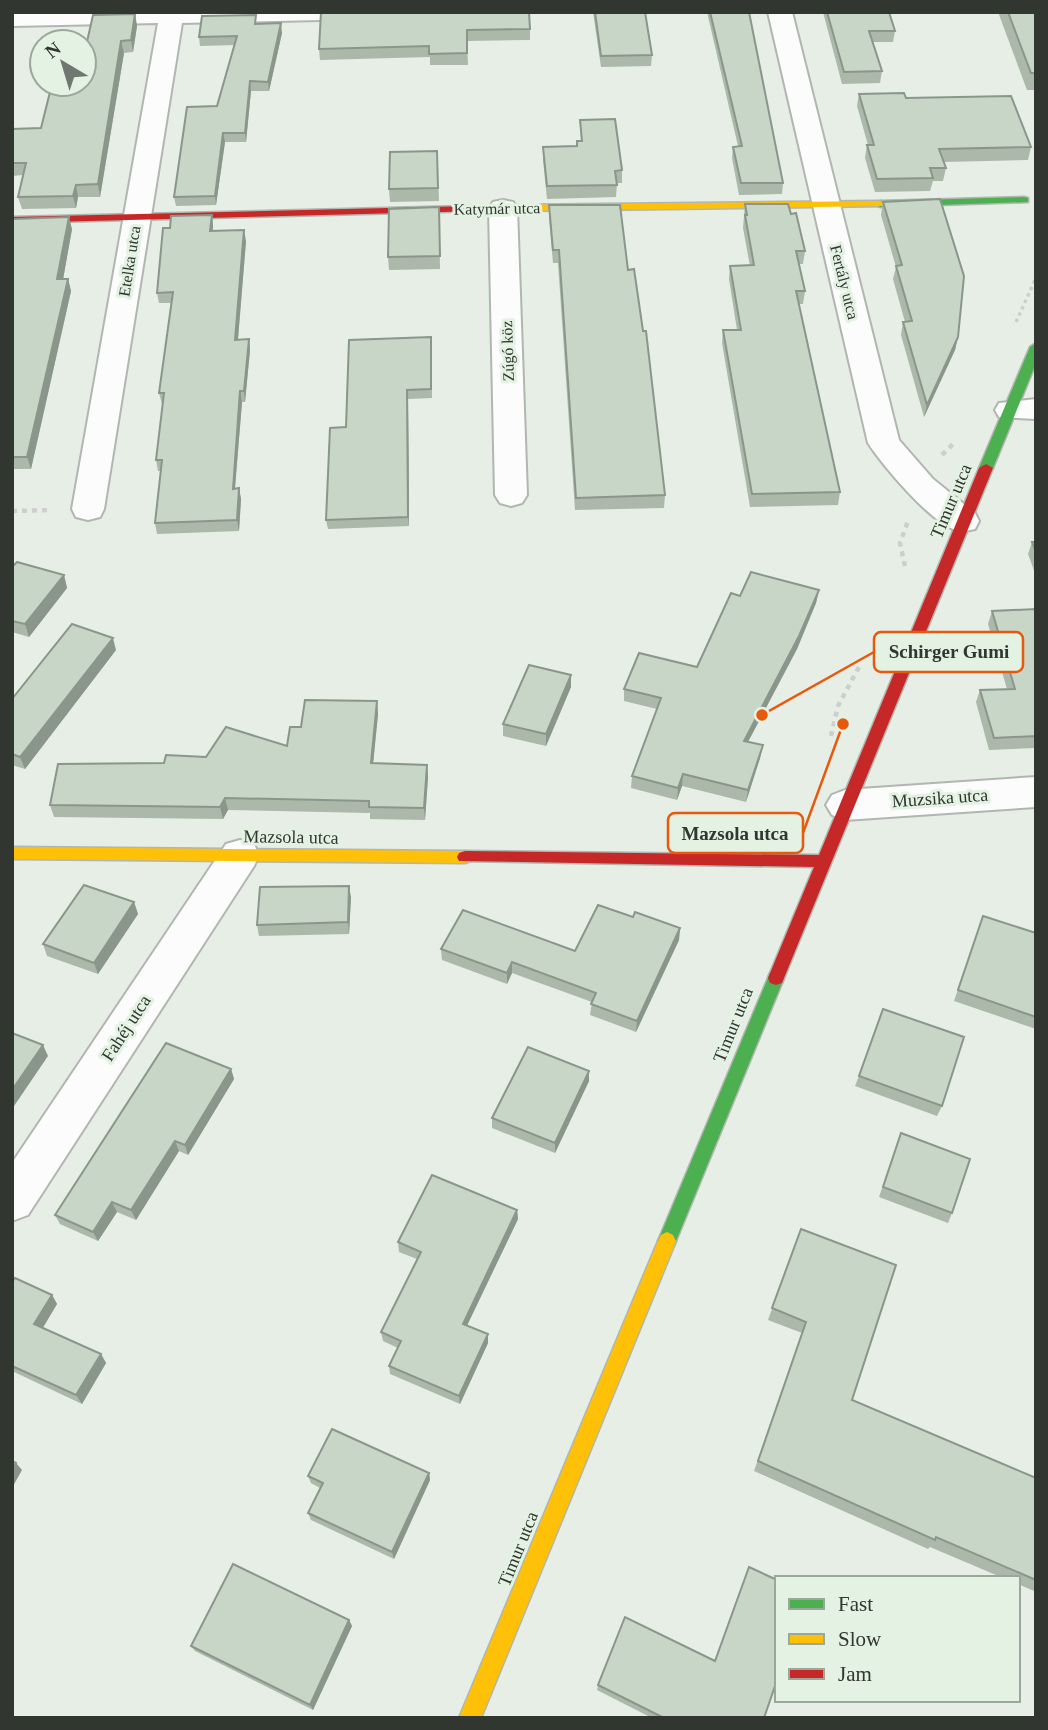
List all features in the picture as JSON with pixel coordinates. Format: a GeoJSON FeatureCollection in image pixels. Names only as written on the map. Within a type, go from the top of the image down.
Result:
{"type":"FeatureCollection","features":[{"type":"Feature","properties":{"kind":"street"},"geometry":{"type":"LineString","coordinates":[[12,19],[364,12]]}},
{"type":"Feature","properties":{"kind":"street","name":"Fertály utca"},"geometry":{"type":"LineString","coordinates":[[780,12],[884,443],[922,487],[963,521]]}},
{"type":"Feature","properties":{"kind":"street","name":"Etelka utca"},"geometry":{"type":"LineString","coordinates":[[88,509],[172,14]]}},
{"type":"Feature","properties":{"kind":"street","name":"Katymár utca"},"geometry":{"type":"LineString","coordinates":[[12,220],[502,208],[826,206],[1024,201]]}},
{"type":"Feature","properties":{"kind":"street","name":"Zúgó köz"},"geometry":{"type":"LineString","coordinates":[[502,208],[511,495]]}},
{"type":"Feature","properties":{"kind":"street","name":"Timur utca"},"geometry":{"type":"LineString","coordinates":[[470,1718],[963,521],[1023,410],[1036,348]]}},
{"type":"Feature","properties":{"kind":"street","name":"Muzsika utca"},"geometry":{"type":"LineString","coordinates":[[845,805],[1036,792]]}},
{"type":"Feature","properties":{"kind":"street","name":"Mazsola utca"},"geometry":{"type":"LineString","coordinates":[[12,853],[821,861]]}},
{"type":"Feature","properties":{"kind":"street","name":"Fahéj utca"},"geometry":{"type":"LineString","coordinates":[[12,1201],[240,855]]}},
{"type":"Feature","properties":{"kind":"building"},"geometry":{"type":"Polygon","coordinates":[[[321,12],[529,12],[530,29],[467,30],[467,53],[429,54],[429,46],[319,49],[321,12]]]}},
{"type":"Feature","properties":{"kind":"building"},"geometry":{"type":"Polygon","coordinates":[[[595,12],[645,12],[652,55],[601,56],[595,12]]]}},
{"type":"Feature","properties":{"kind":"building"},"geometry":{"type":"Polygon","coordinates":[[[710,12],[749,12],[783,183],[741,183],[733,147],[742,146],[710,12]]]}},
{"type":"Feature","properties":{"kind":"building"},"geometry":{"type":"Polygon","coordinates":[[[827,12],[889,12],[895,31],[869,31],[882,71],[844,72],[827,12]]]}},
{"type":"Feature","properties":{"kind":"building"},"geometry":{"type":"Polygon","coordinates":[[[1008,12],[1036,12],[1036,73],[1031,73],[1008,12]]]}},
{"type":"Feature","properties":{"kind":"building"},"geometry":{"type":"Polygon","coordinates":[[[135,14],[131,40],[121,41],[98,184],[76,185],[73,196],[18,197],[26,163],[12,163],[12,129],[41,128],[48,98],[98,98],[98,28],[90,28],[93,15],[135,14]]]}},
{"type":"Feature","properties":{"kind":"building"},"geometry":{"type":"Polygon","coordinates":[[[256,15],[255,24],[281,23],[268,82],[250,81],[245,133],[223,133],[215,196],[174,197],[187,107],[217,106],[237,36],[199,37],[202,16],[256,15]]]}},
{"type":"Feature","properties":{"kind":"building"},"geometry":{"type":"Polygon","coordinates":[[[904,93],[906,98],[1011,96],[1031,147],[939,149],[946,168],[930,168],[933,178],[877,179],[867,145],[874,145],[859,94],[904,93]]]}},
{"type":"Feature","properties":{"kind":"building"},"geometry":{"type":"Polygon","coordinates":[[[615,119],[622,170],[615,171],[617,185],[547,186],[543,147],[577,146],[577,141],[582,141],[580,120],[615,119]]]}},
{"type":"Feature","properties":{"kind":"building"},"geometry":{"type":"Polygon","coordinates":[[[437,151],[438,188],[389,189],[390,152],[437,151]]]}},
{"type":"Feature","properties":{"kind":"building"},"geometry":{"type":"Polygon","coordinates":[[[940,199],[964,276],[958,337],[927,405],[903,322],[912,321],[896,266],[902,265],[883,202],[940,199]]]}},
{"type":"Feature","properties":{"kind":"building"},"geometry":{"type":"Polygon","coordinates":[[[745,204],[788,204],[791,214],[796,213],[805,251],[796,251],[805,291],[796,291],[840,492],[752,494],[723,330],[741,330],[730,266],[754,265],[745,204]]]}},
{"type":"Feature","properties":{"kind":"building"},"geometry":{"type":"Polygon","coordinates":[[[549,205],[620,205],[628,270],[634,269],[643,331],[646,331],[665,495],[576,498],[559,250],[553,250],[549,205]]]}},
{"type":"Feature","properties":{"kind":"building"},"geometry":{"type":"Polygon","coordinates":[[[439,207],[440,256],[388,257],[389,209],[439,207]]]}},
{"type":"Feature","properties":{"kind":"building"},"geometry":{"type":"Polygon","coordinates":[[[212,215],[210,231],[244,230],[235,340],[249,339],[244,391],[240,391],[233,489],[239,488],[237,520],[155,523],[162,460],[156,460],[164,393],[159,393],[173,292],[157,293],[163,228],[170,228],[171,216],[212,215]]]}},
{"type":"Feature","properties":{"kind":"building"},"geometry":{"type":"Polygon","coordinates":[[[69,217],[57,279],[68,279],[27,457],[12,457],[13,219],[69,217]]]}},
{"type":"Feature","properties":{"kind":"building"},"geometry":{"type":"Polygon","coordinates":[[[431,337],[431,389],[407,390],[408,517],[326,520],[330,428],[346,427],[349,340],[431,337]]]}},
{"type":"Feature","properties":{"kind":"building"},"geometry":{"type":"Polygon","coordinates":[[[17,562],[64,575],[25,624],[12,621],[12,567],[17,562]]]}},
{"type":"Feature","properties":{"kind":"building"},"geometry":{"type":"Polygon","coordinates":[[[751,572],[819,590],[799,636],[744,741],[763,745],[748,790],[683,774],[678,788],[632,776],[661,698],[624,689],[639,653],[697,667],[731,593],[740,596],[751,572]]]}},
{"type":"Feature","properties":{"kind":"building"},"geometry":{"type":"Polygon","coordinates":[[[1036,609],[1036,736],[994,738],[980,690],[1015,689],[992,611],[1036,609]]]}},
{"type":"Feature","properties":{"kind":"building"},"geometry":{"type":"Polygon","coordinates":[[[72,624],[113,638],[20,757],[12,754],[12,699],[72,624]]]}},
{"type":"Feature","properties":{"kind":"building"},"geometry":{"type":"Polygon","coordinates":[[[529,665],[571,675],[546,734],[503,724],[529,665]]]}},
{"type":"Feature","properties":{"kind":"building"},"geometry":{"type":"Polygon","coordinates":[[[305,700],[377,701],[371,763],[427,765],[424,808],[369,807],[369,801],[225,798],[220,807],[50,805],[58,764],[164,763],[166,755],[206,757],[226,727],[287,746],[290,727],[301,727],[305,700]]]}},
{"type":"Feature","properties":{"kind":"building"},"geometry":{"type":"Polygon","coordinates":[[[84,885],[134,902],[94,963],[43,944],[84,885]]]}},
{"type":"Feature","properties":{"kind":"building"},"geometry":{"type":"Polygon","coordinates":[[[349,886],[348,922],[257,925],[260,887],[349,886]]]}},
{"type":"Feature","properties":{"kind":"building"},"geometry":{"type":"Polygon","coordinates":[[[598,905],[633,917],[635,912],[680,928],[637,1021],[591,1004],[596,993],[512,962],[507,973],[441,949],[463,910],[575,951],[598,905]]]}},
{"type":"Feature","properties":{"kind":"building"},"geometry":{"type":"Polygon","coordinates":[[[983,916],[1036,933],[1036,1017],[958,990],[983,916]]]}},
{"type":"Feature","properties":{"kind":"building"},"geometry":{"type":"Polygon","coordinates":[[[883,1009],[964,1037],[942,1106],[859,1076],[883,1009]]]}},
{"type":"Feature","properties":{"kind":"building"},"geometry":{"type":"Polygon","coordinates":[[[12,1033],[43,1045],[12,1090],[12,1033]]]}},
{"type":"Feature","properties":{"kind":"building"},"geometry":{"type":"Polygon","coordinates":[[[166,1043],[231,1069],[185,1145],[175,1141],[131,1210],[112,1202],[93,1232],[55,1215],[166,1043]]]}},
{"type":"Feature","properties":{"kind":"building"},"geometry":{"type":"Polygon","coordinates":[[[528,1047],[589,1071],[555,1143],[492,1118],[528,1047]]]}},
{"type":"Feature","properties":{"kind":"building"},"geometry":{"type":"Polygon","coordinates":[[[901,1133],[970,1159],[952,1213],[883,1187],[901,1133]]]}},
{"type":"Feature","properties":{"kind":"building"},"geometry":{"type":"Polygon","coordinates":[[[432,1175],[517,1210],[463,1324],[488,1334],[459,1396],[389,1366],[401,1341],[381,1332],[421,1252],[398,1242],[432,1175]]]}},
{"type":"Feature","properties":{"kind":"building"},"geometry":{"type":"Polygon","coordinates":[[[801,1229],[896,1265],[852,1400],[1036,1478],[1036,1580],[936,1537],[935,1540],[758,1461],[806,1322],[772,1308],[801,1229]]]}},
{"type":"Feature","properties":{"kind":"building"},"geometry":{"type":"Polygon","coordinates":[[[15,1278],[52,1295],[34,1324],[101,1354],[76,1395],[12,1366],[12,1282],[15,1278]]]}},
{"type":"Feature","properties":{"kind":"building"},"geometry":{"type":"Polygon","coordinates":[[[332,1429],[429,1473],[392,1552],[308,1513],[323,1483],[308,1476],[332,1429]]]}},
{"type":"Feature","properties":{"kind":"building"},"geometry":{"type":"Polygon","coordinates":[[[233,1564],[349,1620],[310,1705],[191,1646],[233,1564]]]}},
{"type":"Feature","properties":{"kind":"building"},"geometry":{"type":"Polygon","coordinates":[[[749,1567],[775,1579],[775,1686],[764,1718],[664,1718],[598,1685],[625,1617],[715,1661],[749,1567]]]}},
{"type":"Feature","properties":{"kind":"traffic: fast"},"geometry":{"type":"LineString","coordinates":[[880,204],[1024,200]]}},
{"type":"Feature","properties":{"kind":"traffic: fast"},"geometry":{"type":"LineString","coordinates":[[986,468],[1036,347]]}},
{"type":"Feature","properties":{"kind":"traffic: fast"},"geometry":{"type":"LineString","coordinates":[[667,1241],[776,978]]}},
{"type":"Feature","properties":{"kind":"traffic: slow"},"geometry":{"type":"LineString","coordinates":[[515,208],[880,204]]}},
{"type":"Feature","properties":{"kind":"traffic: slow"},"geometry":{"type":"LineString","coordinates":[[12,853],[465,857]]}},
{"type":"Feature","properties":{"kind":"traffic: slow"},"geometry":{"type":"LineString","coordinates":[[470,1718],[667,1241]]}},
{"type":"Feature","properties":{"kind":"traffic: jam"},"geometry":{"type":"LineString","coordinates":[[12,220],[515,208]]}},
{"type":"Feature","properties":{"kind":"traffic: jam"},"geometry":{"type":"LineString","coordinates":[[776,978],[986,468]]}},
{"type":"Feature","properties":{"kind":"traffic: jam"},"geometry":{"type":"LineString","coordinates":[[465,857],[821,861]]}},
{"type":"Feature","properties":{"kind":"place","name":"Schirger Gumi"},"geometry":{"type":"Point","coordinates":[762,715]}},
{"type":"Feature","properties":{"kind":"place","name":"Mazsola utca"},"geometry":{"type":"Point","coordinates":[843,724]}}]}
